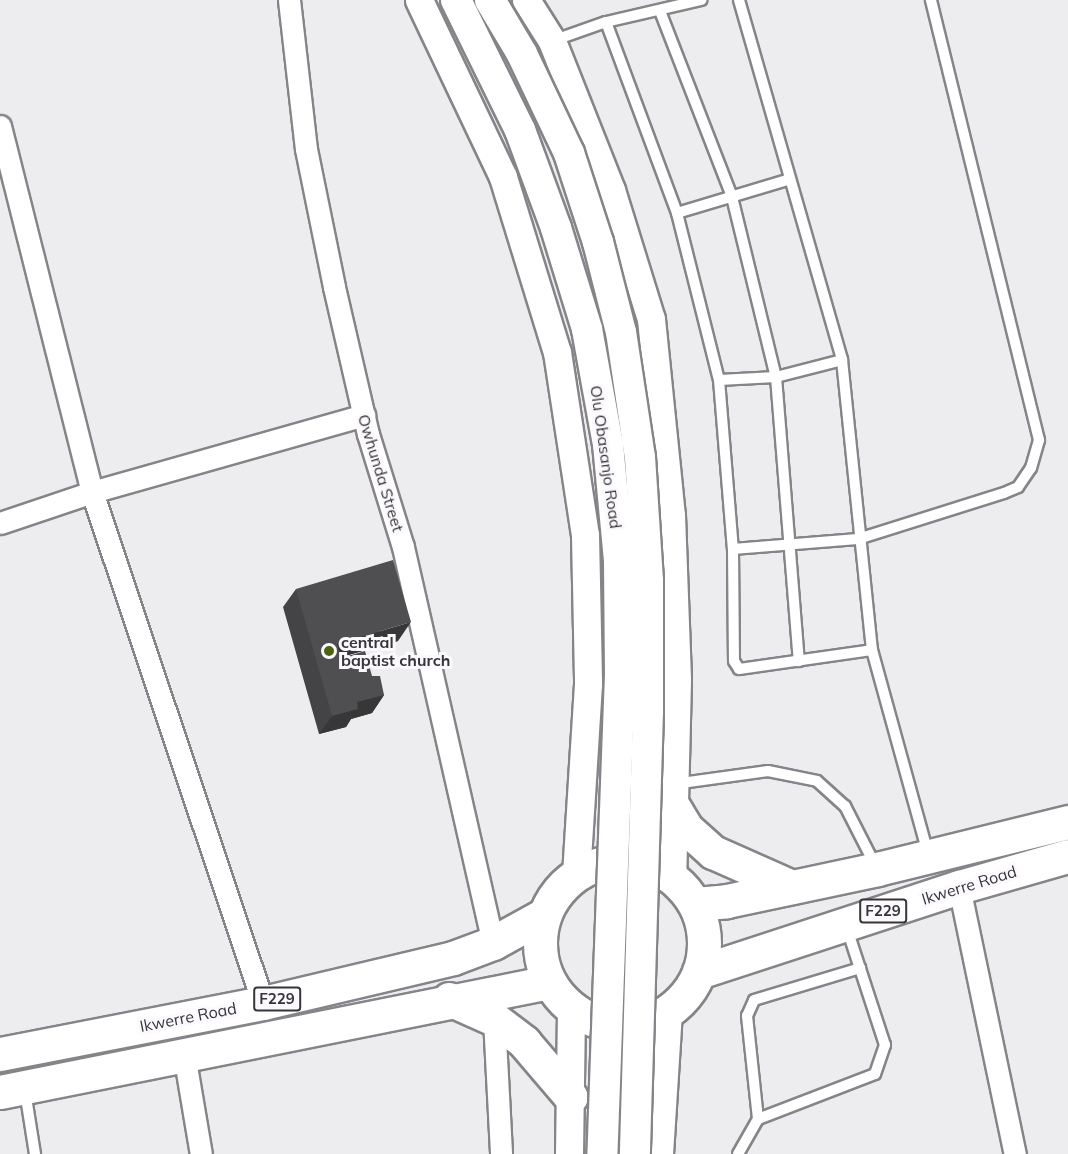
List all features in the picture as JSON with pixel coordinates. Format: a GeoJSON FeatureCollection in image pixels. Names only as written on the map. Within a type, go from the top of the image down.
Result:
{"type":"FeatureCollection","features":[{"type":"Feature","properties":{"kind":"main road","name":"Olu Obasanjo Road"},"geometry":{"type":"LineString","coordinates":[[456,0],[520,130],[556,228],[587,329],[608,444],[619,560],[620,662],[602,1154]]}},
{"type":"Feature","properties":{"kind":"main road","name":"Olu Obasanjo Road"},"geometry":{"type":"LineString","coordinates":[[490,0],[522,54],[568,153],[598,242],[621,332],[640,458],[648,581],[643,939],[635,1154]]}},
{"type":"Feature","properties":{"kind":"main road"},"geometry":{"type":"LineString","coordinates":[[673,795],[686,828],[713,852],[792,887]]}},
{"type":"Feature","properties":{"kind":"main road"},"geometry":{"type":"LineString","coordinates":[[694,904],[877,869],[1068,822]]}},
{"type":"Feature","properties":{"kind":"main road","name":"Ikwerre Road"},"geometry":{"type":"LineString","coordinates":[[699,972],[960,887],[1068,856]]}},
{"type":"Feature","properties":{"kind":"main road","name":"F229"},"geometry":{"type":"LineString","coordinates":[[625,860],[658,869],[672,878],[694,904],[704,937],[699,972],[686,994],[668,1012],[653,1020],[619,1026],[594,1021],[571,1009],[549,982],[539,950],[544,915],[562,886],[591,867],[625,860]]}},
{"type":"Feature","properties":{"kind":"main road","name":"Ikwerre Road"},"geometry":{"type":"LineString","coordinates":[[0,1053],[262,1002],[453,958],[493,943],[544,915]]}},
{"type":"Feature","properties":{"kind":"main road","name":"F229"},"geometry":{"type":"LineString","coordinates":[[12,1090],[449,999],[549,982]]}},
{"type":"Feature","properties":{"kind":"main road"},"geometry":{"type":"LineString","coordinates":[[449,999],[494,1019],[524,1041],[571,1097]]}},
{"type":"Feature","properties":{"kind":"street","name":"Owhunda Street"},"geometry":{"type":"LineString","coordinates":[[289,0],[306,149],[363,415],[404,547],[493,943]]}},
{"type":"Feature","properties":{"kind":"street"},"geometry":{"type":"LineString","coordinates":[[419,0],[503,177],[557,352],[585,535],[588,684],[576,875]]}},
{"type":"Feature","properties":{"kind":"street"},"geometry":{"type":"LineString","coordinates":[[526,0],[552,41],[611,190],[651,319],[671,515],[677,680],[672,878]]}},
{"type":"Feature","properties":{"kind":"street"},"geometry":{"type":"LineString","coordinates":[[0,126],[92,492],[262,1002]]}},
{"type":"Feature","properties":{"kind":"street"},"geometry":{"type":"LineString","coordinates":[[0,523],[92,492],[363,415]]}},
{"type":"Feature","properties":{"kind":"street"},"geometry":{"type":"LineString","coordinates":[[588,684],[603,706],[642,716],[662,707],[677,680]]}},
{"type":"Feature","properties":{"kind":"street"},"geometry":{"type":"LineString","coordinates":[[960,887],[1015,1154]]}},
{"type":"Feature","properties":{"kind":"street"},"geometry":{"type":"LineString","coordinates":[[569,1154],[571,1009]]}},
{"type":"Feature","properties":{"kind":"street"},"geometry":{"type":"LineString","coordinates":[[659,1154],[668,1012]]}},
{"type":"Feature","properties":{"kind":"street"},"geometry":{"type":"LineString","coordinates":[[494,1019],[501,1154]]}},
{"type":"Feature","properties":{"kind":"street"},"geometry":{"type":"LineString","coordinates":[[183,1054],[201,1154]]}},
{"type":"Feature","properties":{"kind":"lane"},"geometry":{"type":"LineString","coordinates":[[552,41],[606,22],[701,0]]}},
{"type":"Feature","properties":{"kind":"lane"},"geometry":{"type":"LineString","coordinates":[[739,0],[842,360],[858,539],[872,650],[929,857]]}},
{"type":"Feature","properties":{"kind":"lane"},"geometry":{"type":"LineString","coordinates":[[733,549],[858,539],[1018,487],[1031,468],[1040,440],[931,0]]}},
{"type":"Feature","properties":{"kind":"lane"},"geometry":{"type":"LineString","coordinates":[[660,11],[732,197],[776,377],[792,544],[800,661]]}},
{"type":"Feature","properties":{"kind":"lane"},"geometry":{"type":"LineString","coordinates":[[606,22],[677,213],[718,380],[733,549],[734,661],[739,669],[872,650]]}},
{"type":"Feature","properties":{"kind":"lane"},"geometry":{"type":"LineString","coordinates":[[677,213],[790,178]]}},
{"type":"Feature","properties":{"kind":"lane"},"geometry":{"type":"LineString","coordinates":[[718,380],[776,377],[842,360]]}},
{"type":"Feature","properties":{"kind":"lane"},"geometry":{"type":"LineString","coordinates":[[673,795],[768,771],[817,781],[845,806],[877,869]]}},
{"type":"Feature","properties":{"kind":"lane"},"geometry":{"type":"LineString","coordinates":[[758,1119],[875,1074],[885,1045],[845,924]]}},
{"type":"Feature","properties":{"kind":"lane"},"geometry":{"type":"LineString","coordinates":[[738,1154],[758,1119],[747,1016],[754,1000],[860,968]]}},
{"type":"Feature","properties":{"kind":"lane"},"geometry":{"type":"LineString","coordinates":[[12,1090],[35,1154]]}},
{"type":"Feature","properties":{"kind":"building","name":"central baptist church"},"geometry":{"type":"Polygon","coordinates":[[[393,560],[411,622],[337,644],[341,658],[365,651],[372,676],[380,676],[384,695],[357,702],[358,709],[332,716],[296,589],[393,560]]]}},
{"type":"Feature","properties":{"kind":"place","name":"central baptist church"},"geometry":{"type":"Point","coordinates":[329,651]}}]}
